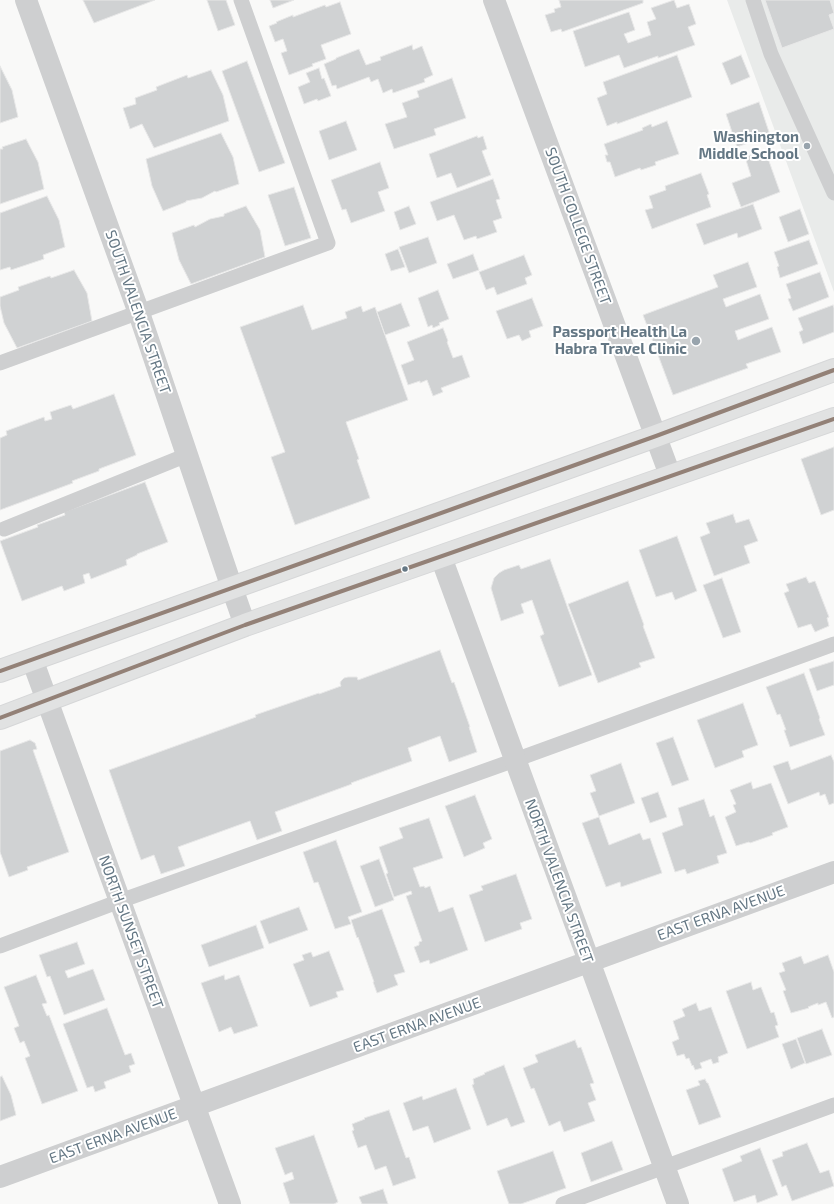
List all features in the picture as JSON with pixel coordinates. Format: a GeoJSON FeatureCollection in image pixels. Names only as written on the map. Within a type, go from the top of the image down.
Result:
{"type":"FeatureCollection","features":[{"type":"Feature","properties":{"kind":"main road"},"geometry":{"type":"LineString","coordinates":[[0,671],[656,436],[834,370]]}},
{"type":"Feature","properties":{"kind":"main road"},"geometry":{"type":"LineString","coordinates":[[0,718],[245,625],[834,418]]}},
{"type":"Feature","properties":{"kind":"street","name":"SOUTH VALENCIA STREET"},"geometry":{"type":"LineString","coordinates":[[26,0],[139,312],[245,625]]}},
{"type":"Feature","properties":{"kind":"street","name":"SOUTH COLLEGE STREET"},"geometry":{"type":"LineString","coordinates":[[494,0],[670,475]]}},
{"type":"Feature","properties":{"kind":"street","name":"NORTH VALENCIA STREET"},"geometry":{"type":"LineString","coordinates":[[441,557],[678,1204]]}},
{"type":"Feature","properties":{"kind":"street","name":"NORTH SUNSET STREET"},"geometry":{"type":"LineString","coordinates":[[32,660],[230,1204]]}},
{"type":"Feature","properties":{"kind":"street","name":"EAST ERNA AVENUE"},"geometry":{"type":"LineString","coordinates":[[0,1177],[834,872]]}},
{"type":"Feature","properties":{"kind":"lane"},"geometry":{"type":"LineString","coordinates":[[0,362],[328,243],[241,0]]}},
{"type":"Feature","properties":{"kind":"lane"},"geometry":{"type":"LineString","coordinates":[[752,0],[771,54],[834,193]]}},
{"type":"Feature","properties":{"kind":"lane"},"geometry":{"type":"LineString","coordinates":[[4,529],[187,455]]}},
{"type":"Feature","properties":{"kind":"lane"},"geometry":{"type":"LineString","coordinates":[[0,946],[120,901],[834,644]]}},
{"type":"Feature","properties":{"kind":"lane"},"geometry":{"type":"LineString","coordinates":[[563,1204],[834,1105]]}},
{"type":"Feature","properties":{"kind":"shaded area","name":"Washington Middle School"},"geometry":{"type":"Polygon","coordinates":[[[727,0],[834,0],[834,292],[727,0]]]}},
{"type":"Feature","properties":{"kind":"building"},"geometry":{"type":"Polygon","coordinates":[[[83,0],[155,0],[94,23],[83,0]]]}},
{"type":"Feature","properties":{"kind":"building"},"geometry":{"type":"Polygon","coordinates":[[[207,0],[226,0],[235,25],[218,31],[207,0]]]}},
{"type":"Feature","properties":{"kind":"building"},"geometry":{"type":"Polygon","coordinates":[[[270,0],[294,0],[273,8],[270,0]]]}},
{"type":"Feature","properties":{"kind":"building"},"geometry":{"type":"Polygon","coordinates":[[[559,0],[643,0],[643,3],[562,32],[561,29],[551,32],[545,15],[555,12],[554,9],[561,7],[559,0]]]}},
{"type":"Feature","properties":{"kind":"building"},"geometry":{"type":"Polygon","coordinates":[[[674,0],[677,8],[689,4],[696,24],[688,27],[695,45],[624,68],[619,55],[585,67],[573,31],[629,12],[635,30],[624,34],[628,43],[651,35],[647,22],[656,19],[651,8],[674,0]]]}},
{"type":"Feature","properties":{"kind":"building"},"geometry":{"type":"Polygon","coordinates":[[[765,0],[830,0],[834,13],[829,15],[834,29],[782,48],[765,0]]]}},
{"type":"Feature","properties":{"kind":"building"},"geometry":{"type":"Polygon","coordinates":[[[340,2],[351,34],[321,45],[326,59],[312,64],[313,66],[289,75],[281,53],[287,51],[283,39],[275,42],[269,26],[293,15],[293,17],[325,5],[326,7],[340,2]]]}},
{"type":"Feature","properties":{"kind":"building"},"geometry":{"type":"Polygon","coordinates":[[[412,45],[413,50],[422,46],[433,75],[424,79],[425,82],[393,93],[392,89],[383,93],[378,79],[371,82],[369,77],[337,89],[336,85],[332,86],[324,64],[359,49],[366,65],[381,60],[380,57],[412,45]]]}},
{"type":"Feature","properties":{"kind":"building"},"geometry":{"type":"Polygon","coordinates":[[[677,55],[692,97],[617,124],[617,122],[607,126],[597,98],[607,94],[603,82],[677,55]]]}},
{"type":"Feature","properties":{"kind":"building"},"geometry":{"type":"Polygon","coordinates":[[[741,55],[750,77],[731,85],[722,63],[741,55]]]}},
{"type":"Feature","properties":{"kind":"building"},"geometry":{"type":"Polygon","coordinates":[[[247,61],[285,163],[259,172],[222,71],[247,61]]]}},
{"type":"Feature","properties":{"kind":"building"},"geometry":{"type":"Polygon","coordinates":[[[0,66],[12,90],[18,117],[0,123],[0,66]]]}},
{"type":"Feature","properties":{"kind":"building"},"geometry":{"type":"Polygon","coordinates":[[[319,68],[322,79],[324,78],[331,96],[304,104],[298,87],[310,82],[306,73],[319,68]]]}},
{"type":"Feature","properties":{"kind":"building"},"geometry":{"type":"Polygon","coordinates":[[[211,70],[223,95],[229,121],[154,148],[142,124],[130,129],[123,108],[136,104],[135,98],[157,90],[156,87],[187,75],[188,78],[211,70]]]}},
{"type":"Feature","properties":{"kind":"building"},"geometry":{"type":"Polygon","coordinates":[[[452,78],[466,118],[434,129],[436,135],[394,149],[385,124],[407,117],[402,103],[419,97],[417,91],[452,78]]]}},
{"type":"Feature","properties":{"kind":"building"},"geometry":{"type":"Polygon","coordinates":[[[759,102],[770,135],[737,147],[726,114],[759,102]]]}},
{"type":"Feature","properties":{"kind":"building"},"geometry":{"type":"Polygon","coordinates":[[[346,121],[357,150],[329,160],[319,131],[346,121]]]}},
{"type":"Feature","properties":{"kind":"building"},"geometry":{"type":"Polygon","coordinates":[[[667,121],[679,154],[655,162],[656,165],[641,170],[640,168],[615,177],[610,162],[607,162],[605,155],[608,155],[604,144],[643,130],[642,128],[651,124],[652,127],[667,121]]]}},
{"type":"Feature","properties":{"kind":"building"},"geometry":{"type":"Polygon","coordinates":[[[221,133],[233,157],[239,184],[216,192],[215,191],[202,198],[186,201],[163,211],[152,186],[146,159],[221,133]]]}},
{"type":"Feature","properties":{"kind":"building"},"geometry":{"type":"Polygon","coordinates":[[[477,136],[478,138],[483,136],[487,149],[482,151],[491,175],[457,188],[451,173],[437,178],[429,154],[477,136]]]}},
{"type":"Feature","properties":{"kind":"building"},"geometry":{"type":"Polygon","coordinates":[[[26,139],[38,162],[44,189],[0,204],[0,149],[26,139]]]}},
{"type":"Feature","properties":{"kind":"building"},"geometry":{"type":"Polygon","coordinates":[[[765,150],[780,192],[741,207],[732,183],[751,176],[745,157],[765,150]]]}},
{"type":"Feature","properties":{"kind":"building"},"geometry":{"type":"Polygon","coordinates":[[[380,162],[389,188],[378,192],[385,211],[351,223],[346,209],[342,210],[331,180],[380,162]]]}},
{"type":"Feature","properties":{"kind":"building"},"geometry":{"type":"Polygon","coordinates":[[[701,173],[709,194],[707,195],[711,207],[652,229],[645,210],[653,208],[649,196],[666,190],[665,186],[701,173]]]}},
{"type":"Feature","properties":{"kind":"building"},"geometry":{"type":"Polygon","coordinates":[[[493,179],[500,199],[496,200],[502,218],[493,221],[497,232],[477,239],[476,236],[464,240],[454,215],[437,221],[430,202],[493,179]]]}},
{"type":"Feature","properties":{"kind":"building"},"geometry":{"type":"Polygon","coordinates":[[[294,187],[311,238],[285,246],[268,195],[294,187]]]}},
{"type":"Feature","properties":{"kind":"building"},"geometry":{"type":"Polygon","coordinates":[[[47,196],[59,220],[65,247],[43,255],[44,259],[11,270],[10,267],[0,270],[0,213],[47,196]]]}},
{"type":"Feature","properties":{"kind":"building"},"geometry":{"type":"Polygon","coordinates":[[[753,204],[762,229],[738,238],[737,233],[704,245],[696,224],[753,204]]]}},
{"type":"Feature","properties":{"kind":"building"},"geometry":{"type":"Polygon","coordinates":[[[246,206],[260,230],[265,257],[191,284],[179,260],[172,233],[194,225],[195,227],[210,219],[224,216],[224,214],[246,206]]]}},
{"type":"Feature","properties":{"kind":"building"},"geometry":{"type":"Polygon","coordinates":[[[409,206],[416,224],[400,230],[394,212],[409,206]]]}},
{"type":"Feature","properties":{"kind":"building"},"geometry":{"type":"Polygon","coordinates":[[[800,209],[809,234],[788,242],[779,217],[800,209]]]}},
{"type":"Feature","properties":{"kind":"building"},"geometry":{"type":"Polygon","coordinates":[[[428,237],[437,263],[409,273],[399,247],[428,237]]]}},
{"type":"Feature","properties":{"kind":"building"},"geometry":{"type":"Polygon","coordinates":[[[809,240],[818,264],[780,278],[777,267],[779,266],[774,252],[809,240]]]}},
{"type":"Feature","properties":{"kind":"building"},"geometry":{"type":"Polygon","coordinates":[[[398,249],[405,267],[391,271],[385,254],[398,249]]]}},
{"type":"Feature","properties":{"kind":"building"},"geometry":{"type":"Polygon","coordinates":[[[473,254],[479,270],[453,279],[447,264],[473,254]]]}},
{"type":"Feature","properties":{"kind":"building"},"geometry":{"type":"Polygon","coordinates":[[[524,255],[532,275],[525,278],[527,284],[497,295],[494,287],[486,290],[479,272],[524,255]]]}},
{"type":"Feature","properties":{"kind":"building"},"geometry":{"type":"Polygon","coordinates":[[[748,262],[757,287],[723,299],[726,307],[760,294],[769,319],[735,331],[738,340],[772,327],[781,352],[746,364],[748,368],[673,395],[643,315],[718,287],[713,275],[748,262]]]}},
{"type":"Feature","properties":{"kind":"building"},"geometry":{"type":"Polygon","coordinates":[[[74,270],[87,293],[92,321],[17,348],[4,323],[0,306],[0,297],[19,290],[18,287],[50,276],[51,278],[74,270]]]}},
{"type":"Feature","properties":{"kind":"building"},"geometry":{"type":"Polygon","coordinates":[[[820,272],[829,297],[793,311],[788,299],[791,298],[786,284],[820,272]]]}},
{"type":"Feature","properties":{"kind":"building"},"geometry":{"type":"Polygon","coordinates":[[[438,290],[449,319],[439,323],[440,325],[433,328],[432,325],[428,327],[418,298],[438,290]]]}},
{"type":"Feature","properties":{"kind":"building"},"geometry":{"type":"Polygon","coordinates":[[[532,298],[543,326],[529,331],[531,337],[522,341],[519,335],[507,339],[496,311],[532,298]]]}},
{"type":"Feature","properties":{"kind":"building"},"geometry":{"type":"Polygon","coordinates":[[[401,303],[410,326],[385,335],[377,312],[401,303]]]}},
{"type":"Feature","properties":{"kind":"building"},"geometry":{"type":"Polygon","coordinates":[[[303,305],[312,330],[347,318],[345,312],[361,306],[363,312],[375,307],[408,400],[346,422],[359,459],[357,460],[370,498],[295,525],[271,457],[285,452],[240,327],[303,305]]]}},
{"type":"Feature","properties":{"kind":"building"},"geometry":{"type":"Polygon","coordinates":[[[833,305],[834,332],[803,344],[799,332],[803,330],[798,318],[833,305]]]}},
{"type":"Feature","properties":{"kind":"building"},"geometry":{"type":"Polygon","coordinates":[[[443,328],[453,358],[462,355],[470,377],[441,388],[443,392],[433,396],[427,380],[408,385],[401,365],[414,360],[407,342],[443,328]]]}},
{"type":"Feature","properties":{"kind":"building"},"geometry":{"type":"Polygon","coordinates":[[[114,394],[136,455],[72,481],[73,483],[0,510],[0,438],[7,435],[6,431],[44,417],[45,421],[52,419],[50,412],[71,405],[73,409],[114,394]]]}},
{"type":"Feature","properties":{"kind":"building"},"geometry":{"type":"Polygon","coordinates":[[[834,447],[834,510],[821,515],[801,459],[834,447]]]}},
{"type":"Feature","properties":{"kind":"building"},"geometry":{"type":"Polygon","coordinates":[[[145,482],[168,542],[126,560],[127,565],[91,579],[89,573],[83,575],[85,583],[64,591],[62,586],[22,601],[0,541],[65,515],[64,512],[145,482]]]}},
{"type":"Feature","properties":{"kind":"building"},"geometry":{"type":"Polygon","coordinates":[[[733,514],[736,523],[749,519],[758,541],[744,546],[750,563],[714,576],[700,537],[710,533],[706,523],[733,514]]]}},
{"type":"Feature","properties":{"kind":"building"},"geometry":{"type":"Polygon","coordinates":[[[677,536],[697,591],[675,600],[672,592],[656,597],[639,550],[677,536]]]}},
{"type":"Feature","properties":{"kind":"building"},"geometry":{"type":"Polygon","coordinates":[[[550,559],[592,675],[559,687],[540,636],[544,634],[532,600],[521,604],[524,613],[501,621],[491,588],[494,578],[504,570],[519,565],[521,569],[550,559]]]}},
{"type":"Feature","properties":{"kind":"building"},"geometry":{"type":"Polygon","coordinates":[[[806,577],[809,583],[815,581],[829,617],[827,618],[829,626],[815,632],[811,624],[798,628],[784,593],[789,591],[786,584],[806,577]]]}},
{"type":"Feature","properties":{"kind":"building"},"geometry":{"type":"Polygon","coordinates":[[[722,578],[741,632],[723,638],[703,585],[722,578]]]}},
{"type":"Feature","properties":{"kind":"building"},"geometry":{"type":"Polygon","coordinates":[[[628,581],[655,658],[639,663],[641,667],[598,683],[568,604],[628,581]]]}},
{"type":"Feature","properties":{"kind":"building"},"geometry":{"type":"Polygon","coordinates":[[[440,650],[452,683],[454,682],[477,752],[449,762],[440,736],[408,748],[412,761],[275,812],[282,831],[257,840],[250,821],[178,847],[185,866],[161,874],[154,855],[141,860],[109,770],[256,717],[255,715],[341,686],[340,683],[344,678],[357,677],[358,680],[440,650]]]}},
{"type":"Feature","properties":{"kind":"building"},"geometry":{"type":"Polygon","coordinates":[[[834,661],[834,685],[817,691],[809,669],[834,661]]]}},
{"type":"Feature","properties":{"kind":"building"},"geometry":{"type":"Polygon","coordinates":[[[804,673],[825,735],[790,747],[780,714],[777,715],[766,687],[804,673]]]}},
{"type":"Feature","properties":{"kind":"building"},"geometry":{"type":"Polygon","coordinates":[[[743,703],[758,745],[742,751],[744,757],[715,768],[697,720],[743,703]]]}},
{"type":"Feature","properties":{"kind":"building"},"geometry":{"type":"Polygon","coordinates":[[[673,737],[689,780],[672,786],[656,743],[673,737]]]}},
{"type":"Feature","properties":{"kind":"building"},"geometry":{"type":"Polygon","coordinates":[[[30,740],[35,743],[37,749],[33,750],[69,852],[27,867],[28,870],[9,877],[0,852],[0,751],[30,740]]]}},
{"type":"Feature","properties":{"kind":"building"},"geometry":{"type":"Polygon","coordinates":[[[831,755],[834,762],[834,803],[829,805],[825,794],[820,796],[819,792],[788,804],[773,766],[788,761],[791,770],[831,755]]]}},
{"type":"Feature","properties":{"kind":"building"},"geometry":{"type":"Polygon","coordinates":[[[621,763],[635,803],[599,816],[590,793],[596,791],[590,775],[621,763]]]}},
{"type":"Feature","properties":{"kind":"building"},"geometry":{"type":"Polygon","coordinates":[[[751,782],[753,789],[771,783],[788,827],[772,833],[773,835],[736,846],[725,817],[736,812],[733,805],[736,804],[730,790],[751,782]]]}},
{"type":"Feature","properties":{"kind":"building"},"geometry":{"type":"Polygon","coordinates":[[[658,792],[667,817],[650,823],[641,798],[658,792]]]}},
{"type":"Feature","properties":{"kind":"building"},"geometry":{"type":"Polygon","coordinates":[[[475,795],[492,839],[483,843],[485,848],[464,857],[445,806],[475,795]]]}},
{"type":"Feature","properties":{"kind":"building"},"geometry":{"type":"Polygon","coordinates":[[[704,799],[710,817],[714,815],[727,853],[717,856],[719,863],[687,874],[685,869],[675,872],[662,833],[683,825],[678,808],[704,799]]]}},
{"type":"Feature","properties":{"kind":"building"},"geometry":{"type":"Polygon","coordinates":[[[599,817],[609,845],[640,833],[643,840],[650,838],[662,873],[621,887],[620,882],[606,887],[582,823],[599,817]]]}},
{"type":"Feature","properties":{"kind":"building"},"geometry":{"type":"Polygon","coordinates":[[[429,818],[443,858],[413,868],[420,887],[424,886],[425,888],[430,886],[439,912],[453,907],[468,950],[430,964],[429,960],[420,963],[414,947],[419,945],[419,942],[422,941],[406,896],[412,894],[411,891],[394,897],[379,847],[403,838],[399,828],[429,818]]]}},
{"type":"Feature","properties":{"kind":"building"},"geometry":{"type":"Polygon","coordinates":[[[336,840],[362,912],[348,917],[351,924],[335,929],[318,882],[314,883],[303,852],[336,840]]]}},
{"type":"Feature","properties":{"kind":"building"},"geometry":{"type":"Polygon","coordinates":[[[379,859],[394,900],[375,907],[360,866],[379,859]]]}},
{"type":"Feature","properties":{"kind":"building"},"geometry":{"type":"Polygon","coordinates":[[[516,874],[532,919],[520,923],[522,929],[485,942],[469,895],[483,890],[481,886],[516,874]]]}},
{"type":"Feature","properties":{"kind":"building"},"geometry":{"type":"Polygon","coordinates":[[[299,907],[308,930],[269,944],[260,921],[299,907]]]}},
{"type":"Feature","properties":{"kind":"building"},"geometry":{"type":"Polygon","coordinates":[[[382,909],[405,972],[394,975],[398,985],[377,993],[351,920],[382,909]]]}},
{"type":"Feature","properties":{"kind":"building"},"geometry":{"type":"Polygon","coordinates":[[[256,925],[264,948],[209,967],[201,945],[256,925]]]}},
{"type":"Feature","properties":{"kind":"building"},"geometry":{"type":"Polygon","coordinates":[[[77,942],[85,964],[65,971],[68,978],[93,969],[105,1000],[64,1015],[50,976],[47,977],[39,955],[77,942]]]}},
{"type":"Feature","properties":{"kind":"building"},"geometry":{"type":"Polygon","coordinates":[[[329,951],[344,990],[336,992],[338,997],[310,1007],[293,964],[304,960],[302,955],[311,952],[313,957],[329,951]]]}},
{"type":"Feature","properties":{"kind":"building"},"geometry":{"type":"Polygon","coordinates":[[[828,955],[834,972],[834,1017],[832,1018],[826,1002],[818,1005],[818,1003],[808,1007],[809,1008],[791,1013],[783,991],[786,990],[779,973],[785,971],[782,963],[801,956],[804,964],[828,955]]]}},
{"type":"Feature","properties":{"kind":"building"},"geometry":{"type":"Polygon","coordinates":[[[36,975],[47,1003],[42,1004],[47,1016],[49,1015],[78,1091],[42,1104],[25,1058],[30,1056],[24,1041],[20,1043],[14,1028],[19,1026],[4,987],[36,975]]]}},
{"type":"Feature","properties":{"kind":"building"},"geometry":{"type":"Polygon","coordinates":[[[224,975],[225,980],[239,975],[258,1026],[234,1034],[231,1027],[219,1032],[201,983],[224,975]]]}},
{"type":"Feature","properties":{"kind":"building"},"geometry":{"type":"Polygon","coordinates":[[[751,982],[753,990],[761,987],[771,1013],[774,1012],[778,1025],[775,1026],[779,1037],[747,1049],[726,991],[751,982]]]}},
{"type":"Feature","properties":{"kind":"building"},"geometry":{"type":"Polygon","coordinates":[[[696,1003],[699,1011],[711,1007],[728,1053],[718,1057],[719,1062],[713,1064],[711,1059],[700,1063],[702,1068],[695,1070],[689,1058],[686,1059],[684,1054],[677,1056],[672,1042],[679,1039],[673,1021],[685,1016],[682,1009],[696,1003]]]}},
{"type":"Feature","properties":{"kind":"building"},"geometry":{"type":"Polygon","coordinates":[[[107,1008],[125,1055],[131,1053],[135,1064],[129,1066],[131,1072],[104,1082],[106,1088],[95,1092],[93,1086],[87,1088],[63,1024],[107,1008]]]}},
{"type":"Feature","properties":{"kind":"building"},"geometry":{"type":"Polygon","coordinates":[[[822,1029],[832,1055],[806,1064],[797,1038],[822,1029]]]}},
{"type":"Feature","properties":{"kind":"building"},"geometry":{"type":"Polygon","coordinates":[[[796,1039],[805,1063],[791,1069],[782,1044],[796,1039]]]}},
{"type":"Feature","properties":{"kind":"building"},"geometry":{"type":"Polygon","coordinates":[[[575,1040],[578,1048],[581,1047],[594,1083],[590,1084],[596,1100],[588,1103],[595,1121],[564,1132],[560,1121],[549,1126],[534,1088],[531,1089],[523,1068],[538,1062],[535,1055],[575,1040]]]}},
{"type":"Feature","properties":{"kind":"building"},"geometry":{"type":"Polygon","coordinates":[[[504,1065],[525,1122],[511,1127],[507,1118],[487,1126],[472,1085],[474,1084],[473,1079],[504,1065]]]}},
{"type":"Feature","properties":{"kind":"building"},"geometry":{"type":"Polygon","coordinates":[[[2,1076],[11,1095],[16,1115],[0,1121],[0,1077],[2,1076]]]}},
{"type":"Feature","properties":{"kind":"building"},"geometry":{"type":"Polygon","coordinates":[[[705,1079],[708,1083],[721,1117],[699,1125],[686,1090],[700,1085],[698,1081],[705,1079]]]}},
{"type":"Feature","properties":{"kind":"building"},"geometry":{"type":"Polygon","coordinates":[[[456,1088],[471,1129],[434,1143],[428,1126],[413,1131],[403,1103],[422,1096],[423,1100],[456,1088]]]}},
{"type":"Feature","properties":{"kind":"building"},"geometry":{"type":"Polygon","coordinates":[[[389,1110],[406,1158],[409,1157],[416,1178],[393,1186],[386,1166],[375,1170],[366,1145],[358,1148],[352,1131],[354,1130],[352,1124],[365,1119],[364,1118],[389,1110]]]}},
{"type":"Feature","properties":{"kind":"building"},"geometry":{"type":"Polygon","coordinates":[[[314,1135],[338,1202],[334,1204],[290,1204],[283,1183],[294,1179],[292,1172],[285,1175],[275,1148],[314,1135]]]}},
{"type":"Feature","properties":{"kind":"building"},"geometry":{"type":"Polygon","coordinates":[[[612,1141],[623,1170],[591,1182],[581,1153],[612,1141]]]}},
{"type":"Feature","properties":{"kind":"building"},"geometry":{"type":"Polygon","coordinates":[[[807,1143],[820,1173],[829,1170],[834,1186],[792,1201],[786,1185],[782,1187],[772,1160],[783,1156],[782,1152],[807,1143]]]}},
{"type":"Feature","properties":{"kind":"building"},"geometry":{"type":"Polygon","coordinates":[[[760,1148],[778,1195],[757,1203],[755,1195],[734,1202],[722,1169],[742,1161],[740,1156],[760,1148]]]}},
{"type":"Feature","properties":{"kind":"building"},"geometry":{"type":"Polygon","coordinates":[[[553,1151],[566,1188],[521,1204],[509,1204],[497,1171],[553,1151]]]}},
{"type":"Feature","properties":{"kind":"building"},"geometry":{"type":"Polygon","coordinates":[[[383,1189],[388,1204],[362,1204],[359,1197],[383,1189]]]}},
{"type":"Feature","properties":{"kind":"transit line"},"geometry":{"type":"LineString","coordinates":[[0,671],[656,436],[834,370]]}},
{"type":"Feature","properties":{"kind":"transit line"},"geometry":{"type":"LineString","coordinates":[[0,718],[245,625],[834,419]]}},
{"type":"Feature","properties":{"kind":"place","name":"Washington Middle School"},"geometry":{"type":"Point","coordinates":[807,146]}},
{"type":"Feature","properties":{"kind":"place","name":"Passport Health La Habra Travel Clinic"},"geometry":{"type":"Point","coordinates":[696,341]}}]}
